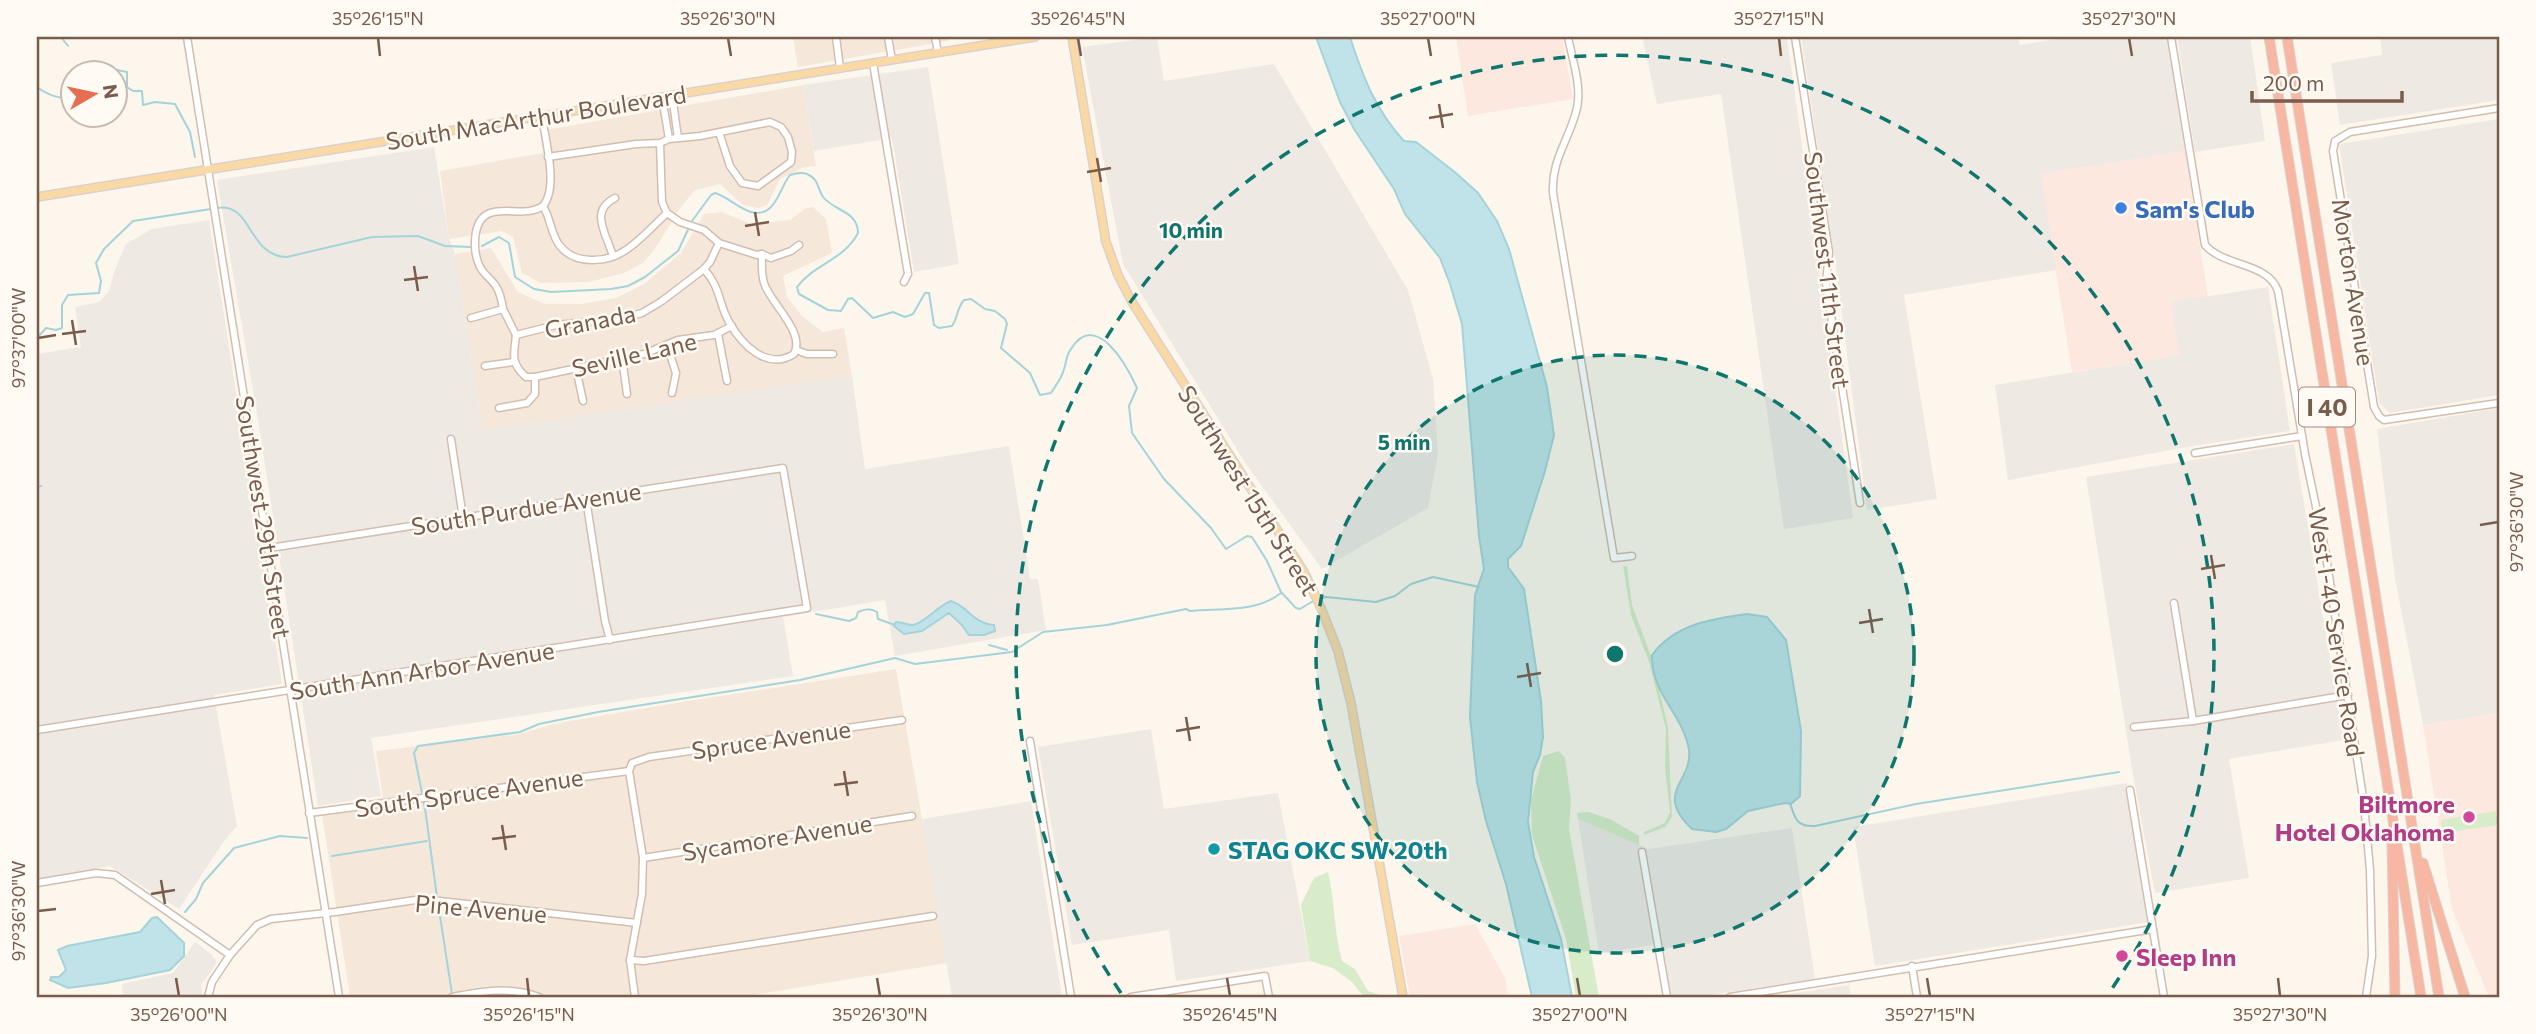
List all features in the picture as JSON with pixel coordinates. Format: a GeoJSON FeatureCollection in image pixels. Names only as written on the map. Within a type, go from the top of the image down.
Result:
{"type":"FeatureCollection","features":[{"type":"Feature","properties":{"kind":"highway","name":"I 40"},"geometry":{"type":"LineString","coordinates":[[2267,37],[2421,997]]}},
{"type":"Feature","properties":{"kind":"highway","name":"I 40"},"geometry":{"type":"LineString","coordinates":[[2287,37],[2439,997]]}},
{"type":"Feature","properties":{"kind":"highway"},"geometry":{"type":"LineString","coordinates":[[2292,37],[2292,72]]}},
{"type":"Feature","properties":{"kind":"highway"},"geometry":{"type":"LineString","coordinates":[[2392,811],[2395,997]]}},
{"type":"Feature","properties":{"kind":"highway"},"geometry":{"type":"LineString","coordinates":[[2411,817],[2433,902],[2465,997]]}},
{"type":"Feature","properties":{"kind":"main road","name":"South MacArthur Boulevard"},"geometry":{"type":"LineString","coordinates":[[37,197],[1035,37]]}},
{"type":"Feature","properties":{"kind":"main road","name":"Southwest 15th Street"},"geometry":{"type":"LineString","coordinates":[[1072,37],[1106,242],[1118,275],[1132,302],[1304,572],[1338,651],[1351,703],[1403,997]]}},
{"type":"Feature","properties":{"kind":"street","name":"Southwest 29th Street"},"geometry":{"type":"LineString","coordinates":[[187,37],[339,997]]}},
{"type":"Feature","properties":{"kind":"street"},"geometry":{"type":"LineString","coordinates":[[836,37],[840,68]]}},
{"type":"Feature","properties":{"kind":"street"},"geometry":{"type":"LineString","coordinates":[[888,37],[892,60]]}},
{"type":"Feature","properties":{"kind":"street"},"geometry":{"type":"LineString","coordinates":[[936,37],[938,52]]}},
{"type":"Feature","properties":{"kind":"street"},"geometry":{"type":"LineString","coordinates":[[1569,37],[1578,96],[1577,109],[1555,166],[1552,177],[1553,193],[1614,558],[1632,556]]}},
{"type":"Feature","properties":{"kind":"street","name":"Southwest 11th Street"},"geometry":{"type":"LineString","coordinates":[[1795,37],[1829,252],[1826,283],[1860,503]]}},
{"type":"Feature","properties":{"kind":"street","name":"West I-40 Service Road"},"geometry":{"type":"LineString","coordinates":[[2171,37],[2204,241],[2214,254],[2266,274],[2276,284],[2325,550],[2363,797],[2369,861],[2372,956],[2366,997]]}},
{"type":"Feature","properties":{"kind":"street"},"geometry":{"type":"LineString","coordinates":[[873,63],[908,274],[904,282]]}},
{"type":"Feature","properties":{"kind":"street"},"geometry":{"type":"LineString","coordinates":[[672,95],[678,138]]}},
{"type":"Feature","properties":{"kind":"street"},"geometry":{"type":"LineString","coordinates":[[663,97],[669,139]]}},
{"type":"Feature","properties":{"kind":"street","name":"Morton Avenue"},"geometry":{"type":"LineString","coordinates":[[2499,108],[2350,132],[2335,141],[2333,150],[2374,407],[2379,416],[2384,420],[2499,402]]}},
{"type":"Feature","properties":{"kind":"street"},"geometry":{"type":"LineString","coordinates":[[499,408],[527,403],[535,394],[535,377],[526,377],[513,362],[516,335],[503,309],[497,288],[479,265],[476,227],[482,218],[491,213],[531,212],[543,206],[549,199],[551,186],[542,116]]}},
{"type":"Feature","properties":{"kind":"street"},"geometry":{"type":"LineString","coordinates":[[548,157],[660,143],[669,139],[770,122],[781,127],[788,137],[792,152],[791,162],[758,186],[742,183],[730,166],[719,132]]}},
{"type":"Feature","properties":{"kind":"street"},"geometry":{"type":"LineString","coordinates":[[660,143],[662,202],[667,213],[673,218],[704,230],[719,243],[757,255],[771,258],[792,251],[799,245]]}},
{"type":"Feature","properties":{"kind":"street"},"geometry":{"type":"LineString","coordinates":[[613,256],[600,214],[602,206],[615,198]]}},
{"type":"Feature","properties":{"kind":"street"},"geometry":{"type":"LineString","coordinates":[[543,206],[550,217],[557,242],[569,254],[587,260],[613,256],[626,250],[667,213]]}},
{"type":"Feature","properties":{"kind":"street","name":"Granada"},"geometry":{"type":"LineString","coordinates":[[516,335],[556,325],[620,319],[642,313],[662,302],[704,269],[719,243]]}},
{"type":"Feature","properties":{"kind":"street"},"geometry":{"type":"LineString","coordinates":[[762,254],[764,281],[771,298],[791,328],[796,350],[807,354],[832,354]]}},
{"type":"Feature","properties":{"kind":"street","name":"Seville Lane"},"geometry":{"type":"LineString","coordinates":[[704,269],[716,285],[732,326],[763,358],[783,360],[796,350]]}},
{"type":"Feature","properties":{"kind":"street"},"geometry":{"type":"LineString","coordinates":[[471,318],[503,309]]}},
{"type":"Feature","properties":{"kind":"street","name":"Seville Lane"},"geometry":{"type":"LineString","coordinates":[[535,377],[645,354],[684,338],[718,334],[732,326]]}},
{"type":"Feature","properties":{"kind":"street"},"geometry":{"type":"LineString","coordinates":[[718,334],[727,381]]}},
{"type":"Feature","properties":{"kind":"street"},"geometry":{"type":"LineString","coordinates":[[667,345],[676,373],[672,393]]}},
{"type":"Feature","properties":{"kind":"street"},"geometry":{"type":"LineString","coordinates":[[622,358],[627,394]]}},
{"type":"Feature","properties":{"kind":"street"},"geometry":{"type":"LineString","coordinates":[[485,366],[513,362]]}},
{"type":"Feature","properties":{"kind":"street"},"geometry":{"type":"LineString","coordinates":[[576,368],[583,401]]}},
{"type":"Feature","properties":{"kind":"street"},"geometry":{"type":"LineString","coordinates":[[2195,453],[2302,436]]}},
{"type":"Feature","properties":{"kind":"street"},"geometry":{"type":"LineString","coordinates":[[451,439],[463,518]]}},
{"type":"Feature","properties":{"kind":"street","name":"South Purdue Avenue"},"geometry":{"type":"LineString","coordinates":[[270,548],[783,468],[807,608]]}},
{"type":"Feature","properties":{"kind":"street"},"geometry":{"type":"LineString","coordinates":[[586,499],[610,640]]}},
{"type":"Feature","properties":{"kind":"street"},"geometry":{"type":"LineString","coordinates":[[2174,603],[2193,720]]}},
{"type":"Feature","properties":{"kind":"street","name":"South Ann Arbor Avenue"},"geometry":{"type":"LineString","coordinates":[[37,730],[807,608]]}},
{"type":"Feature","properties":{"kind":"street"},"geometry":{"type":"LineString","coordinates":[[2134,727],[2348,695]]}},
{"type":"Feature","properties":{"kind":"street","name":"Spruce Avenue"},"geometry":{"type":"LineString","coordinates":[[629,771],[632,763],[640,760],[902,720]]}},
{"type":"Feature","properties":{"kind":"street"},"geometry":{"type":"LineString","coordinates":[[1030,741],[1071,997]]}},
{"type":"Feature","properties":{"kind":"street"},"geometry":{"type":"LineString","coordinates":[[629,771],[643,858],[642,894],[630,960],[635,997]]}},
{"type":"Feature","properties":{"kind":"street","name":"South Spruce Avenue"},"geometry":{"type":"LineString","coordinates":[[309,813],[629,771]]}},
{"type":"Feature","properties":{"kind":"street"},"geometry":{"type":"LineString","coordinates":[[2130,790],[2164,997]]}},
{"type":"Feature","properties":{"kind":"street","name":"Sycamore Avenue"},"geometry":{"type":"LineString","coordinates":[[643,858],[912,816]]}},
{"type":"Feature","properties":{"kind":"street"},"geometry":{"type":"LineString","coordinates":[[1642,852],[1667,997]]}},
{"type":"Feature","properties":{"kind":"street"},"geometry":{"type":"LineString","coordinates":[[37,883],[96,873],[121,877],[230,955]]}},
{"type":"Feature","properties":{"kind":"street","name":"Pine Avenue"},"geometry":{"type":"LineString","coordinates":[[208,997],[212,982],[230,955],[257,925],[271,919],[408,900],[437,900],[637,923]]}},
{"type":"Feature","properties":{"kind":"street"},"geometry":{"type":"LineString","coordinates":[[630,960],[644,961],[933,916]]}},
{"type":"Feature","properties":{"kind":"street"},"geometry":{"type":"LineString","coordinates":[[1730,997],[2153,929]]}},
{"type":"Feature","properties":{"kind":"street"},"geometry":{"type":"LineString","coordinates":[[1912,967],[1917,997]]}},
{"type":"Feature","properties":{"kind":"street"},"geometry":{"type":"LineString","coordinates":[[1131,997],[1265,976],[1269,997]]}},
{"type":"Feature","properties":{"kind":"street"},"geometry":{"type":"LineString","coordinates":[[454,997],[503,989],[538,997]]}},
{"type":"Feature","properties":{"kind":"shaded area"},"geometry":{"type":"Polygon","coordinates":[[[793,37],[948,37],[948,41],[798,67],[793,37]]]}},
{"type":"Feature","properties":{"kind":"shaded area"},"geometry":{"type":"Polygon","coordinates":[[[1157,37],[1164,81],[1274,64],[1408,290],[1433,379],[1438,454],[1428,508],[1322,569],[1246,464],[1123,264],[1082,47],[1157,37]]]}},
{"type":"Feature","properties":{"kind":"shaded area"},"geometry":{"type":"Polygon","coordinates":[[[1456,37],[1562,37],[1573,99],[1468,116],[1456,37]]]}},
{"type":"Feature","properties":{"kind":"shaded area"},"geometry":{"type":"Polygon","coordinates":[[[1642,37],[1787,37],[1853,518],[1784,529],[1721,94],[1657,104],[1642,37]]]}},
{"type":"Feature","properties":{"kind":"shaded area"},"geometry":{"type":"Polygon","coordinates":[[[1801,37],[2018,37],[2020,45],[2069,37],[2167,37],[2185,151],[2041,174],[2056,270],[1904,295],[1937,499],[1867,510],[1835,260],[1801,37]]]}},
{"type":"Feature","properties":{"kind":"shaded area"},"geometry":{"type":"Polygon","coordinates":[[[2177,37],[2250,37],[2265,141],[2195,152],[2177,37]]]}},
{"type":"Feature","properties":{"kind":"shaded area"},"geometry":{"type":"Polygon","coordinates":[[[2380,37],[2499,37],[2499,100],[2340,125],[2331,63],[2382,55],[2380,37]]]}},
{"type":"Feature","properties":{"kind":"shaded area"},"geometry":{"type":"Polygon","coordinates":[[[928,67],[959,264],[914,272],[892,138],[814,151],[803,85],[928,67]]]}},
{"type":"Feature","properties":{"kind":"shaded area"},"geometry":{"type":"Polygon","coordinates":[[[803,85],[816,166],[804,167],[780,179],[767,205],[759,208],[743,205],[720,184],[695,190],[680,208],[655,249],[643,263],[624,273],[589,282],[541,283],[522,273],[513,237],[502,231],[449,239],[440,171],[543,153],[540,131],[803,85]]]}},
{"type":"Feature","properties":{"kind":"shaded area"},"geometry":{"type":"Polygon","coordinates":[[[2499,119],[2499,395],[2390,413],[2379,403],[2339,144],[2499,119]]]}},
{"type":"Feature","properties":{"kind":"shaded area"},"geometry":{"type":"Polygon","coordinates":[[[434,147],[449,239],[455,254],[483,430],[852,376],[865,469],[1009,446],[1030,579],[1038,579],[1046,630],[895,656],[885,600],[783,617],[793,676],[371,738],[381,796],[318,806],[256,407],[217,180],[434,147]]]}},
{"type":"Feature","properties":{"kind":"shaded area"},"geometry":{"type":"Polygon","coordinates":[[[2185,151],[2208,297],[2171,303],[2180,355],[2072,372],[2040,174],[2185,151]]]}},
{"type":"Feature","properties":{"kind":"shaded area"},"geometry":{"type":"Polygon","coordinates":[[[813,207],[826,219],[832,253],[783,276],[787,297],[802,316],[823,332],[844,328],[852,376],[483,430],[455,254],[491,248],[518,292],[545,304],[581,304],[616,298],[644,284],[681,253],[704,214],[721,212],[752,224],[790,220],[806,208],[813,207]]]}},
{"type":"Feature","properties":{"kind":"shaded area"},"geometry":{"type":"Polygon","coordinates":[[[209,220],[282,684],[214,695],[237,826],[179,909],[110,866],[37,879],[37,354],[81,347],[75,307],[99,302],[109,291],[126,244],[152,229],[209,220]]]}},
{"type":"Feature","properties":{"kind":"shaded area"},"geometry":{"type":"Polygon","coordinates":[[[2268,287],[2290,431],[2008,480],[1995,385],[2179,355],[2171,302],[2268,287]]]}},
{"type":"Feature","properties":{"kind":"shaded area"},"geometry":{"type":"Polygon","coordinates":[[[2499,408],[2499,713],[2423,725],[2395,578],[2377,429],[2499,408]]]}},
{"type":"Feature","properties":{"kind":"shaded area"},"geometry":{"type":"Polygon","coordinates":[[[2294,444],[2344,740],[2229,759],[2249,878],[2155,893],[2133,775],[2086,477],[2294,444]]]}},
{"type":"Feature","properties":{"kind":"shaded area"},"geometry":{"type":"Polygon","coordinates":[[[896,669],[947,963],[740,997],[350,997],[321,808],[383,798],[376,751],[520,734],[553,724],[896,669]]]}},
{"type":"Feature","properties":{"kind":"shaded area","name":"Biltmore Hotel Oklahoma"},"geometry":{"type":"Polygon","coordinates":[[[2499,713],[2499,997],[2489,997],[2452,909],[2423,725],[2499,713]]]}},
{"type":"Feature","properties":{"kind":"shaded area"},"geometry":{"type":"Polygon","coordinates":[[[1151,729],[1164,809],[1278,793],[1310,961],[1176,981],[1169,930],[1072,945],[1038,747],[1151,729]]]}},
{"type":"Feature","properties":{"kind":"shaded area"},"geometry":{"type":"Polygon","coordinates":[[[2127,783],[2149,922],[1875,966],[1853,827],[2127,783]]]}},
{"type":"Feature","properties":{"kind":"shaded area"},"geometry":{"type":"Polygon","coordinates":[[[1031,801],[1062,997],[952,997],[922,819],[1031,801]]]}},
{"type":"Feature","properties":{"kind":"shaded area"},"geometry":{"type":"Polygon","coordinates":[[[1578,819],[1649,849],[1792,828],[1815,979],[1697,997],[1669,997],[1660,944],[1599,953],[1578,819]]]}},
{"type":"Feature","properties":{"kind":"shaded area"},"geometry":{"type":"Polygon","coordinates":[[[1475,924],[1505,978],[1508,997],[1410,997],[1399,936],[1475,924]]]}},
{"type":"Feature","properties":{"kind":"shaded area"},"geometry":{"type":"Polygon","coordinates":[[[195,942],[217,962],[201,985],[202,997],[123,997],[122,984],[173,973],[195,942]]]}},
{"type":"Feature","properties":{"kind":"shaded area"},"geometry":{"type":"Polygon","coordinates":[[[1849,985],[1851,997],[1769,997],[1849,985]]]}},
{"type":"Feature","properties":{"kind":"green space"},"geometry":{"type":"Polygon","coordinates":[[[1623,566],[1627,566],[1632,605],[1651,656],[1668,727],[1672,817],[1665,827],[1644,835],[1644,832],[1665,823],[1670,812],[1665,768],[1666,729],[1649,662],[1631,615],[1623,566]]]}},
{"type":"Feature","properties":{"kind":"green space"},"geometry":{"type":"Polygon","coordinates":[[[1559,751],[1565,758],[1571,800],[1569,829],[1599,997],[1576,997],[1566,939],[1532,835],[1531,800],[1543,756],[1559,751]]]}},
{"type":"Feature","properties":{"kind":"green space"},"geometry":{"type":"Polygon","coordinates":[[[2496,811],[2498,825],[2443,833],[2441,820],[2496,811]]]}},
{"type":"Feature","properties":{"kind":"green space"},"geometry":{"type":"Polygon","coordinates":[[[1588,812],[1610,819],[1639,836],[1639,845],[1578,819],[1577,813],[1588,812]]]}},
{"type":"Feature","properties":{"kind":"green space"},"geometry":{"type":"Polygon","coordinates":[[[1328,872],[1342,961],[1355,969],[1368,991],[1381,997],[1364,997],[1352,982],[1333,968],[1310,961],[1301,905],[1314,878],[1328,872]]]}},
{"type":"Feature","properties":{"kind":"water"},"geometry":{"type":"Polygon","coordinates":[[[1316,37],[1350,37],[1371,92],[1394,129],[1404,141],[1416,142],[1456,173],[1478,193],[1497,221],[1509,249],[1547,387],[1554,435],[1521,546],[1508,559],[1508,567],[1524,589],[1541,701],[1543,737],[1533,772],[1528,822],[1534,857],[1561,939],[1572,997],[1532,997],[1506,884],[1477,782],[1470,717],[1475,595],[1484,569],[1462,324],[1440,258],[1405,214],[1394,189],[1354,129],[1340,102],[1316,37]]]}},
{"type":"Feature","properties":{"kind":"water"},"geometry":{"type":"Polygon","coordinates":[[[951,601],[975,618],[994,625],[995,631],[984,635],[969,635],[949,613],[922,631],[904,634],[894,626],[896,622],[917,624],[951,601]]]}},
{"type":"Feature","properties":{"kind":"water"},"geometry":{"type":"Polygon","coordinates":[[[1747,614],[1767,617],[1786,640],[1801,731],[1800,796],[1791,804],[1748,811],[1726,829],[1716,832],[1692,829],[1681,816],[1675,796],[1686,771],[1689,750],[1681,726],[1657,682],[1652,655],[1671,636],[1683,630],[1707,621],[1747,614]]]}},
{"type":"Feature","properties":{"kind":"water"},"geometry":{"type":"Polygon","coordinates":[[[157,917],[184,943],[184,956],[170,970],[68,988],[50,980],[51,977],[59,977],[66,970],[58,950],[140,932],[152,918],[157,917]]]}},
{"type":"Feature","properties":{"kind":"waterway"},"geometry":{"type":"LineString","coordinates":[[61,37],[68,46]]}},
{"type":"Feature","properties":{"kind":"waterway"},"geometry":{"type":"LineString","coordinates":[[37,87],[60,97]]}},
{"type":"Feature","properties":{"kind":"waterway"},"geometry":{"type":"LineString","coordinates":[[130,89],[142,91],[143,105],[155,102],[175,104],[190,132],[195,157]]}},
{"type":"Feature","properties":{"kind":"waterway"},"geometry":{"type":"LineString","coordinates":[[482,246],[499,237],[509,243],[515,277],[534,289],[551,292],[628,286],[645,277],[678,251],[692,221],[711,195],[721,195],[749,211],[763,212],[773,205],[790,175],[807,174],[816,181],[828,202],[854,220],[858,233],[845,250],[804,279],[797,287],[799,294],[828,310],[841,311],[848,299],[852,298],[873,318],[893,312],[905,317],[913,314],[925,293],[929,293],[934,325],[939,328],[952,326],[964,300],[971,299],[1005,319],[1007,324],[1001,348],[1030,373],[1040,395],[1051,393],[1062,375],[1069,351],[1081,338],[1090,335],[1100,338],[1118,355],[1137,388],[1129,406],[1132,433],[1164,479],[1211,528],[1226,549],[1247,536],[1252,537],[1281,592],[1296,608],[1300,609],[1315,600]]}},
{"type":"Feature","properties":{"kind":"waterway"},"geometry":{"type":"LineString","coordinates":[[217,208],[229,208],[238,213],[264,248],[287,257],[372,237],[418,236],[445,246],[471,247]]}},
{"type":"Feature","properties":{"kind":"waterway"},"geometry":{"type":"LineString","coordinates":[[37,338],[46,328],[62,328],[62,305],[68,295],[99,293],[101,281],[96,263],[104,249],[133,221],[211,209]]}},
{"type":"Feature","properties":{"kind":"waterway"},"geometry":{"type":"LineString","coordinates":[[37,487],[41,486]]}},
{"type":"Feature","properties":{"kind":"waterway"},"geometry":{"type":"LineString","coordinates":[[1320,599],[1326,597],[1376,602],[1395,596],[1411,584],[1433,577],[1479,587]]}},
{"type":"Feature","properties":{"kind":"waterway"},"geometry":{"type":"LineString","coordinates":[[437,897],[425,808],[414,753],[418,746],[520,732],[539,724],[598,712],[800,680],[895,658],[915,664],[1012,652],[1043,632],[1107,625],[1186,609],[1190,611],[1249,607],[1281,593]]}},
{"type":"Feature","properties":{"kind":"waterway"},"geometry":{"type":"LineString","coordinates":[[816,614],[849,621],[856,618],[858,612],[870,609],[877,612],[878,619],[895,625]]}},
{"type":"Feature","properties":{"kind":"waterway"},"geometry":{"type":"LineString","coordinates":[[989,645],[1007,650]]}},
{"type":"Feature","properties":{"kind":"waterway"},"geometry":{"type":"LineString","coordinates":[[1790,803],[1800,823],[1815,826],[1916,804],[2119,772]]}},
{"type":"Feature","properties":{"kind":"waterway"},"geometry":{"type":"LineString","coordinates":[[185,912],[196,899],[203,883],[234,848],[280,836],[307,838]]}},
{"type":"Feature","properties":{"kind":"waterway"},"geometry":{"type":"LineString","coordinates":[[332,856],[427,841]]}},
{"type":"Feature","properties":{"kind":"waterway"},"geometry":{"type":"LineString","coordinates":[[438,903],[452,994]]}},
{"type":"Feature","properties":{"kind":"place","name":"Sam's Club"},"geometry":{"type":"Point","coordinates":[2121,208]}},
{"type":"Feature","properties":{"kind":"place","name":"Biltmore Hotel Oklahoma"},"geometry":{"type":"Point","coordinates":[2469,817]}},
{"type":"Feature","properties":{"kind":"place","name":"STAG OKC SW 20th"},"geometry":{"type":"Point","coordinates":[1214,849]}},
{"type":"Feature","properties":{"kind":"place","name":"Sleep Inn"},"geometry":{"type":"Point","coordinates":[2122,956]}}]}
